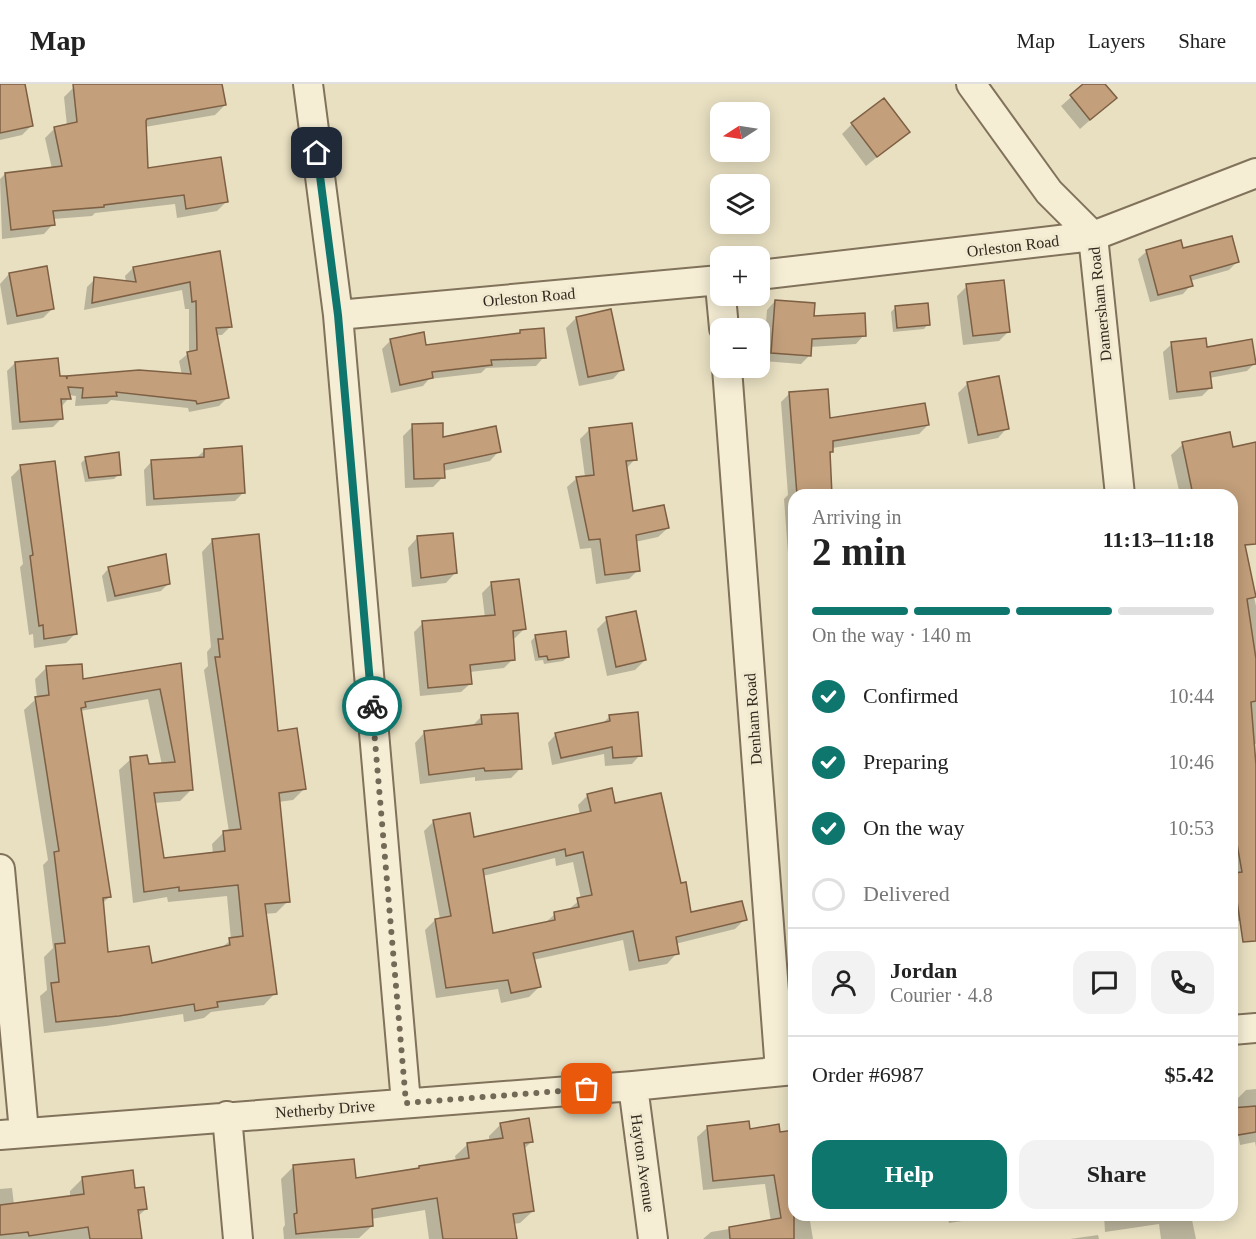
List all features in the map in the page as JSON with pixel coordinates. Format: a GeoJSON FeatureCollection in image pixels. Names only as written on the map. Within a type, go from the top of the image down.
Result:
{"type":"FeatureCollection","features":[{"type":"Feature","properties":{"kind":"street"},"geometry":{"type":"LineString","coordinates":[[308,84],[338,315],[406,1103]]}},
{"type":"Feature","properties":{"kind":"street","name":"Damersham Road"},"geometry":{"type":"LineString","coordinates":[[971,84],[1049,192],[1093,236],[1119,489]]}},
{"type":"Feature","properties":{"kind":"street","name":"Orleston Road"},"geometry":{"type":"LineString","coordinates":[[770,274],[1093,236],[1256,173]]}},
{"type":"Feature","properties":{"kind":"street","name":"Orleston Road"},"geometry":{"type":"LineString","coordinates":[[338,315],[710,281]]}},
{"type":"Feature","properties":{"kind":"street","name":"Denham Road"},"geometry":{"type":"LineString","coordinates":[[728,378],[787,1070]]}},
{"type":"Feature","properties":{"kind":"street"},"geometry":{"type":"LineString","coordinates":[[0,869],[12,1133]]}},
{"type":"Feature","properties":{"kind":"street"},"geometry":{"type":"LineString","coordinates":[[1238,1030],[1256,1028]]}},
{"type":"Feature","properties":{"kind":"street","name":"Netherby Drive"},"geometry":{"type":"LineString","coordinates":[[12,1133],[633,1086],[787,1070]]}},
{"type":"Feature","properties":{"kind":"street","name":"Hayton Avenue"},"geometry":{"type":"LineString","coordinates":[[633,1086],[653,1239]]}},
{"type":"Feature","properties":{"kind":"street"},"geometry":{"type":"LineString","coordinates":[[227,1116],[238,1239]]}},
{"type":"Feature","properties":{"kind":"building"},"geometry":{"type":"Polygon","coordinates":[[[0,84],[25,84],[33,126],[0,133],[0,84]]]}},
{"type":"Feature","properties":{"kind":"building"},"geometry":{"type":"Polygon","coordinates":[[[73,84],[222,84],[226,105],[147,119],[148,168],[221,157],[228,202],[186,209],[184,195],[104,205],[104,207],[53,211],[55,225],[11,230],[5,173],[62,166],[54,127],[77,122],[73,84]]]}},
{"type":"Feature","properties":{"kind":"building"},"geometry":{"type":"Polygon","coordinates":[[[1083,84],[1105,84],[1117,98],[1090,120],[1070,95],[1083,84]]]}},
{"type":"Feature","properties":{"kind":"building"},"geometry":{"type":"Polygon","coordinates":[[[884,98],[910,132],[877,157],[851,123],[884,98]]]}},
{"type":"Feature","properties":{"kind":"building"},"geometry":{"type":"Polygon","coordinates":[[[1232,236],[1239,262],[1190,276],[1193,286],[1158,295],[1146,250],[1181,240],[1183,248],[1232,236]]]}},
{"type":"Feature","properties":{"kind":"building"},"geometry":{"type":"Polygon","coordinates":[[[220,251],[232,327],[216,328],[229,398],[197,404],[196,401],[116,392],[117,396],[82,398],[83,388],[68,387],[71,399],[61,399],[63,419],[20,422],[15,362],[58,358],[60,376],[66,376],[67,379],[67,376],[139,370],[191,374],[187,352],[197,350],[196,301],[192,302],[190,282],[92,303],[94,277],[136,282],[133,267],[220,251]]]}},
{"type":"Feature","properties":{"kind":"building"},"geometry":{"type":"Polygon","coordinates":[[[47,266],[54,309],[17,316],[9,273],[47,266]]]}},
{"type":"Feature","properties":{"kind":"building"},"geometry":{"type":"Polygon","coordinates":[[[1004,280],[1010,332],[973,336],[966,284],[1004,280]]]}},
{"type":"Feature","properties":{"kind":"building"},"geometry":{"type":"Polygon","coordinates":[[[775,300],[815,303],[814,316],[865,313],[866,336],[812,339],[811,356],[771,353],[775,300]]]}},
{"type":"Feature","properties":{"kind":"building"},"geometry":{"type":"Polygon","coordinates":[[[928,303],[930,325],[897,328],[895,306],[928,303]]]}},
{"type":"Feature","properties":{"kind":"building"},"geometry":{"type":"Polygon","coordinates":[[[611,309],[624,370],[588,377],[576,317],[611,309]]]}},
{"type":"Feature","properties":{"kind":"building"},"geometry":{"type":"Polygon","coordinates":[[[544,328],[546,358],[491,360],[492,365],[432,372],[433,378],[400,385],[390,339],[424,332],[426,345],[544,328]]]}},
{"type":"Feature","properties":{"kind":"building"},"geometry":{"type":"Polygon","coordinates":[[[1206,338],[1207,347],[1252,339],[1256,364],[1210,372],[1212,388],[1177,392],[1171,342],[1206,338]]]}},
{"type":"Feature","properties":{"kind":"building"},"geometry":{"type":"Polygon","coordinates":[[[999,376],[1009,429],[978,435],[967,382],[999,376]]]}},
{"type":"Feature","properties":{"kind":"building"},"geometry":{"type":"Polygon","coordinates":[[[828,389],[830,418],[925,403],[929,425],[833,441],[833,452],[830,452],[832,489],[797,489],[789,392],[828,389]]]}},
{"type":"Feature","properties":{"kind":"building"},"geometry":{"type":"Polygon","coordinates":[[[443,423],[443,437],[496,426],[501,452],[444,464],[445,478],[414,479],[412,424],[443,423]]]}},
{"type":"Feature","properties":{"kind":"building"},"geometry":{"type":"Polygon","coordinates":[[[632,423],[637,460],[626,461],[633,511],[664,505],[669,528],[636,535],[640,571],[605,575],[600,539],[589,540],[576,477],[594,475],[589,428],[632,423]]]}},
{"type":"Feature","properties":{"kind":"building"},"geometry":{"type":"Polygon","coordinates":[[[1230,432],[1233,447],[1256,442],[1256,544],[1245,545],[1256,597],[1247,599],[1256,659],[1256,701],[1251,702],[1256,765],[1256,941],[1243,942],[1238,908],[1238,872],[1242,872],[1238,850],[1238,489],[1192,489],[1182,442],[1230,432]]]}},
{"type":"Feature","properties":{"kind":"building"},"geometry":{"type":"Polygon","coordinates":[[[242,446],[245,493],[154,499],[151,460],[204,457],[204,449],[242,446]]]}},
{"type":"Feature","properties":{"kind":"building"},"geometry":{"type":"Polygon","coordinates":[[[119,452],[121,475],[89,478],[85,457],[119,452]]]}},
{"type":"Feature","properties":{"kind":"building"},"geometry":{"type":"Polygon","coordinates":[[[55,461],[77,634],[44,639],[43,625],[39,626],[30,556],[33,555],[20,465],[55,461]]]}},
{"type":"Feature","properties":{"kind":"building"},"geometry":{"type":"Polygon","coordinates":[[[453,533],[457,573],[421,578],[417,536],[453,533]]]}},
{"type":"Feature","properties":{"kind":"building"},"geometry":{"type":"Polygon","coordinates":[[[259,534],[278,731],[297,728],[306,789],[279,793],[290,902],[265,904],[277,994],[217,1002],[218,1007],[195,1011],[194,1004],[119,1016],[56,1022],[51,983],[59,982],[55,944],[65,943],[54,852],[59,851],[35,697],[49,695],[46,666],[82,664],[83,679],[181,663],[193,790],[154,793],[164,858],[225,851],[223,831],[241,829],[215,657],[220,657],[218,639],[223,639],[212,539],[259,534]],[[160,689],[85,702],[86,707],[81,708],[111,897],[103,898],[108,952],[149,946],[152,963],[230,945],[229,938],[243,936],[238,885],[179,891],[179,887],[144,892],[130,757],[147,755],[149,764],[175,762],[160,689]]]}},
{"type":"Feature","properties":{"kind":"building"},"geometry":{"type":"Polygon","coordinates":[[[166,554],[170,584],[115,596],[108,567],[166,554]]]}},
{"type":"Feature","properties":{"kind":"building"},"geometry":{"type":"Polygon","coordinates":[[[519,579],[526,629],[513,631],[515,660],[470,665],[472,684],[428,688],[422,621],[495,615],[491,582],[519,579]]]}},
{"type":"Feature","properties":{"kind":"building"},"geometry":{"type":"Polygon","coordinates":[[[636,611],[646,660],[616,667],[606,617],[636,611]]]}},
{"type":"Feature","properties":{"kind":"building"},"geometry":{"type":"Polygon","coordinates":[[[566,631],[569,657],[548,660],[547,656],[539,657],[535,635],[566,631]]]}},
{"type":"Feature","properties":{"kind":"building"},"geometry":{"type":"Polygon","coordinates":[[[638,712],[642,756],[613,758],[612,747],[561,758],[555,733],[610,721],[609,715],[638,712]]]}},
{"type":"Feature","properties":{"kind":"building"},"geometry":{"type":"Polygon","coordinates":[[[518,713],[522,769],[485,771],[484,768],[429,775],[424,731],[482,724],[481,715],[518,713]]]}},
{"type":"Feature","properties":{"kind":"building"},"geometry":{"type":"Polygon","coordinates":[[[612,788],[615,803],[661,793],[681,883],[686,882],[691,912],[742,901],[747,920],[676,937],[679,954],[639,961],[633,931],[533,953],[541,987],[511,993],[508,980],[446,988],[435,919],[451,916],[433,820],[470,813],[474,837],[591,811],[587,794],[612,788]],[[565,849],[483,869],[493,933],[555,920],[554,912],[579,907],[577,898],[592,895],[583,852],[566,856],[565,849]]]}},
{"type":"Feature","properties":{"kind":"building"},"geometry":{"type":"Polygon","coordinates":[[[1256,1106],[1256,1132],[1238,1135],[1238,1108],[1256,1106]]]}},
{"type":"Feature","properties":{"kind":"building"},"geometry":{"type":"Polygon","coordinates":[[[529,1118],[533,1142],[524,1143],[534,1211],[513,1214],[517,1239],[443,1239],[437,1198],[372,1209],[373,1226],[296,1234],[294,1214],[297,1213],[293,1165],[354,1159],[356,1178],[419,1168],[419,1166],[469,1158],[467,1143],[503,1138],[500,1123],[529,1118]]]}},
{"type":"Feature","properties":{"kind":"building"},"geometry":{"type":"Polygon","coordinates":[[[749,1121],[750,1129],[779,1124],[780,1132],[788,1131],[788,1221],[794,1221],[794,1239],[730,1239],[729,1227],[781,1218],[774,1175],[713,1181],[707,1126],[749,1121]]]}},
{"type":"Feature","properties":{"kind":"building"},"geometry":{"type":"Polygon","coordinates":[[[133,1170],[135,1188],[144,1187],[147,1209],[138,1210],[142,1239],[90,1239],[88,1227],[29,1236],[28,1232],[0,1235],[0,1205],[84,1194],[82,1177],[133,1170]]]}},
{"type":"Feature","properties":{"kind":"way so far"},"geometry":{"type":"LineString","coordinates":[[372,706],[406,1103],[587,1089]]}},
{"type":"Feature","properties":{"kind":"route"},"geometry":{"type":"LineString","coordinates":[[317,153],[338,315],[372,706]]}}]}
